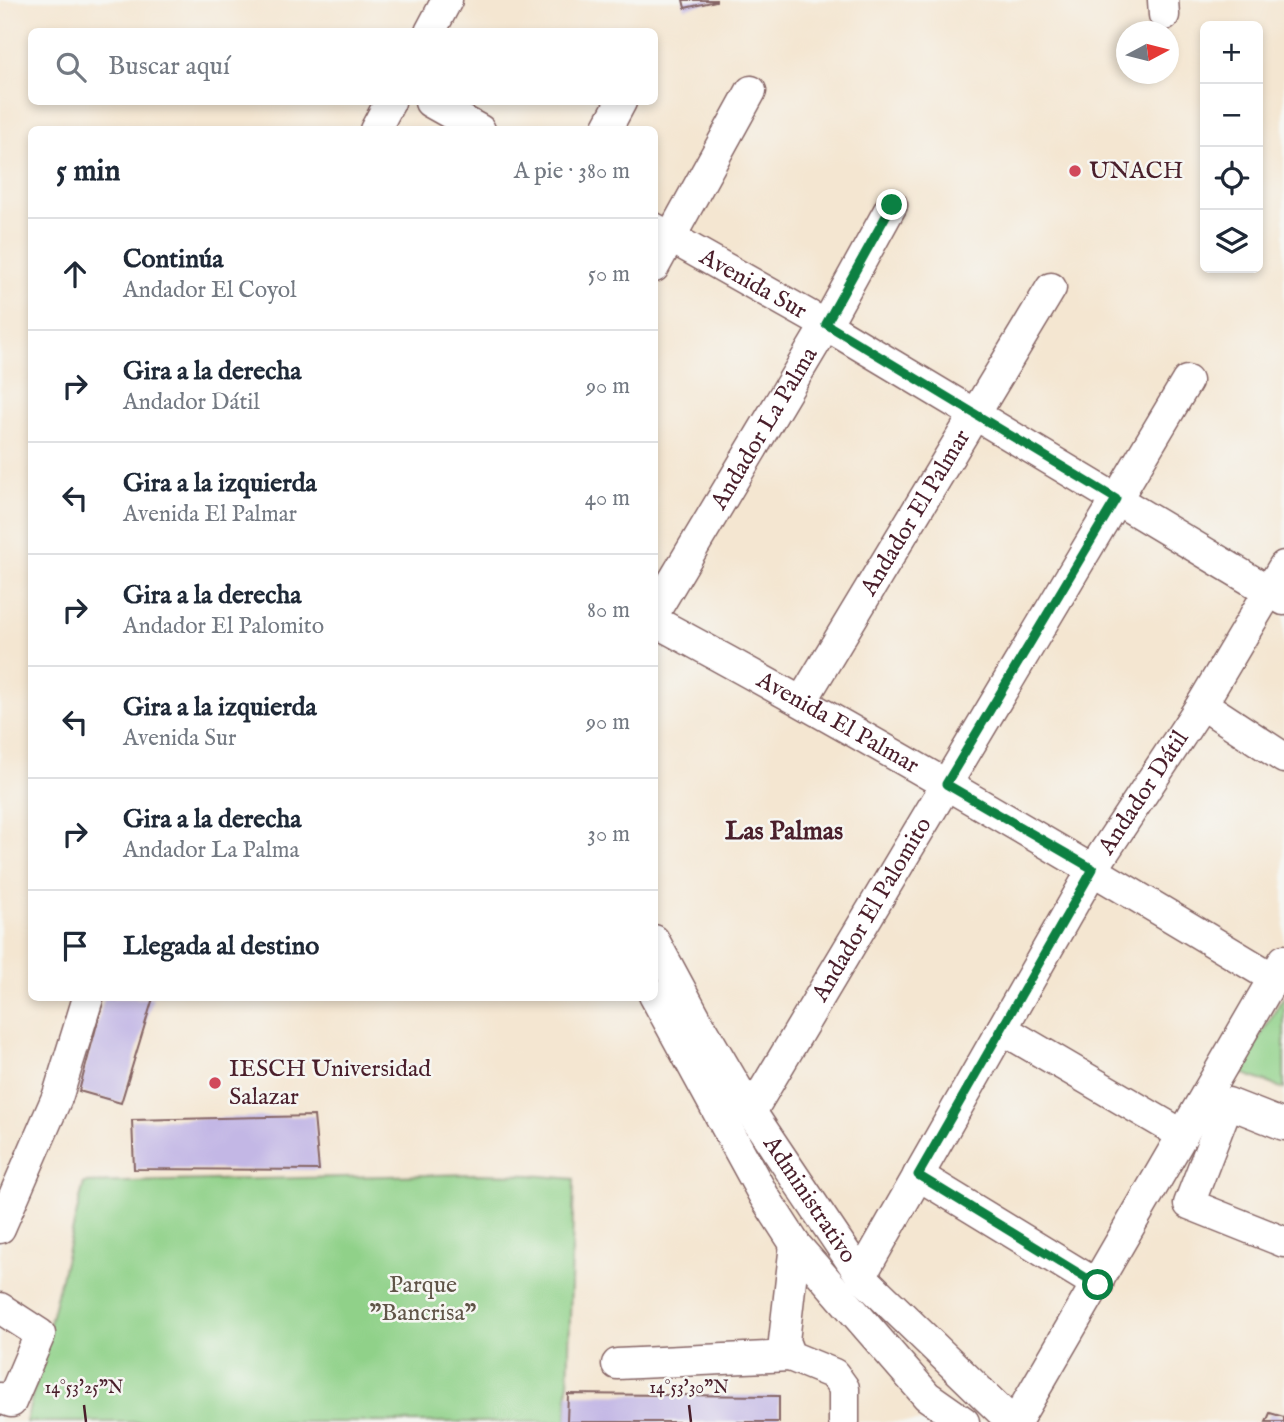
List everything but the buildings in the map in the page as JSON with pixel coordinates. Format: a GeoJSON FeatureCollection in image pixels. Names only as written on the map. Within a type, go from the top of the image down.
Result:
{"type":"FeatureCollection","features":[{"type":"Feature","properties":{"kind":"street"},"geometry":{"type":"LineString","coordinates":[[432,28],[447,0]]}},
{"type":"Feature","properties":{"kind":"street"},"geometry":{"type":"LineString","coordinates":[[658,252],[663,233],[751,91]]}},
{"type":"Feature","properties":{"kind":"street"},"geometry":{"type":"LineString","coordinates":[[377,126],[388,105]]}},
{"type":"Feature","properties":{"kind":"street"},"geometry":{"type":"LineString","coordinates":[[435,105],[473,126]]}},
{"type":"Feature","properties":{"kind":"street"},"geometry":{"type":"LineString","coordinates":[[608,126],[619,105]]}},
{"type":"Feature","properties":{"kind":"street","name":"Andador La Palma"},"geometry":{"type":"LineString","coordinates":[[658,606],[826,324],[892,205]]}},
{"type":"Feature","properties":{"kind":"street","name":"Avenida Sur"},"geometry":{"type":"LineString","coordinates":[[663,233],[826,324],[1276,597]]}},
{"type":"Feature","properties":{"kind":"street","name":"Andador El Palmar"},"geometry":{"type":"LineString","coordinates":[[802,701],[1051,288]]}},
{"type":"Feature","properties":{"kind":"street","name":"Andador El Palomito"},"geometry":{"type":"LineString","coordinates":[[751,1112],[1187,381]]}},
{"type":"Feature","properties":{"kind":"street","name":"Andador Dátil"},"geometry":{"type":"LineString","coordinates":[[861,1276],[1093,869],[1276,597],[1284,566]]}},
{"type":"Feature","properties":{"kind":"street","name":"Avenida El Palmar"},"geometry":{"type":"LineString","coordinates":[[658,623],[802,701],[1093,869],[1279,969]]}},
{"type":"Feature","properties":{"kind":"street"},"geometry":{"type":"LineString","coordinates":[[1202,704],[1284,758]]}},
{"type":"Feature","properties":{"kind":"street","name":"Administrativo"},"geometry":{"type":"LineString","coordinates":[[658,947],[751,1112],[861,1276],[1014,1422]]}},
{"type":"Feature","properties":{"kind":"street"},"geometry":{"type":"LineString","coordinates":[[1014,1422],[1098,1285],[1279,969]]}},
{"type":"Feature","properties":{"kind":"street"},"geometry":{"type":"LineString","coordinates":[[0,1228],[58,1094],[87,1001]]}},
{"type":"Feature","properties":{"kind":"street","name":"Administrativo"},"geometry":{"type":"LineString","coordinates":[[657,1001],[764,1196],[795,1244],[927,1396],[964,1422]]}},
{"type":"Feature","properties":{"kind":"street"},"geometry":{"type":"LineString","coordinates":[[1002,1029],[1206,1160]]}},
{"type":"Feature","properties":{"kind":"street"},"geometry":{"type":"LineString","coordinates":[[1284,1125],[1228,1103],[1189,1204],[1284,1241]]}},
{"type":"Feature","properties":{"kind":"street"},"geometry":{"type":"LineString","coordinates":[[918,1175],[1098,1285]]}},
{"type":"Feature","properties":{"kind":"street"},"geometry":{"type":"LineString","coordinates":[[790,1356],[784,1341],[795,1244]]}},
{"type":"Feature","properties":{"kind":"street"},"geometry":{"type":"LineString","coordinates":[[0,1308],[40,1334],[11,1402],[0,1398]]}},
{"type":"Feature","properties":{"kind":"street"},"geometry":{"type":"LineString","coordinates":[[617,1364],[790,1356],[834,1374],[844,1388],[844,1422]]}},
{"type":"Feature","properties":{"kind":"green space"},"geometry":{"type":"Polygon","coordinates":[[[1284,996],[1284,1089],[1239,1072],[1284,996]]]}},
{"type":"Feature","properties":{"kind":"green space","name":"Parque \"Bancrisa\""},"geometry":{"type":"Polygon","coordinates":[[[475,1174],[574,1179],[567,1422],[26,1422],[84,1183],[475,1174]]]}},
{"type":"Feature","properties":{"kind":"place","name":"UNACH"},"geometry":{"type":"Point","coordinates":[1075,171]}},
{"type":"Feature","properties":{"kind":"place","name":"IESCH Universidad Salazar"},"geometry":{"type":"Point","coordinates":[215,1083]}},
{"type":"Feature","properties":{"kind":"district","name":"Las Palmas"},"geometry":{"type":"Point","coordinates":[784,831]}},
{"type":"Feature","properties":{"kind":"route"},"geometry":{"type":"LineString","coordinates":[[892,205],[826,324],[1116,499],[946,784],[1093,869],[918,1175],[1098,1285]]}}]}
